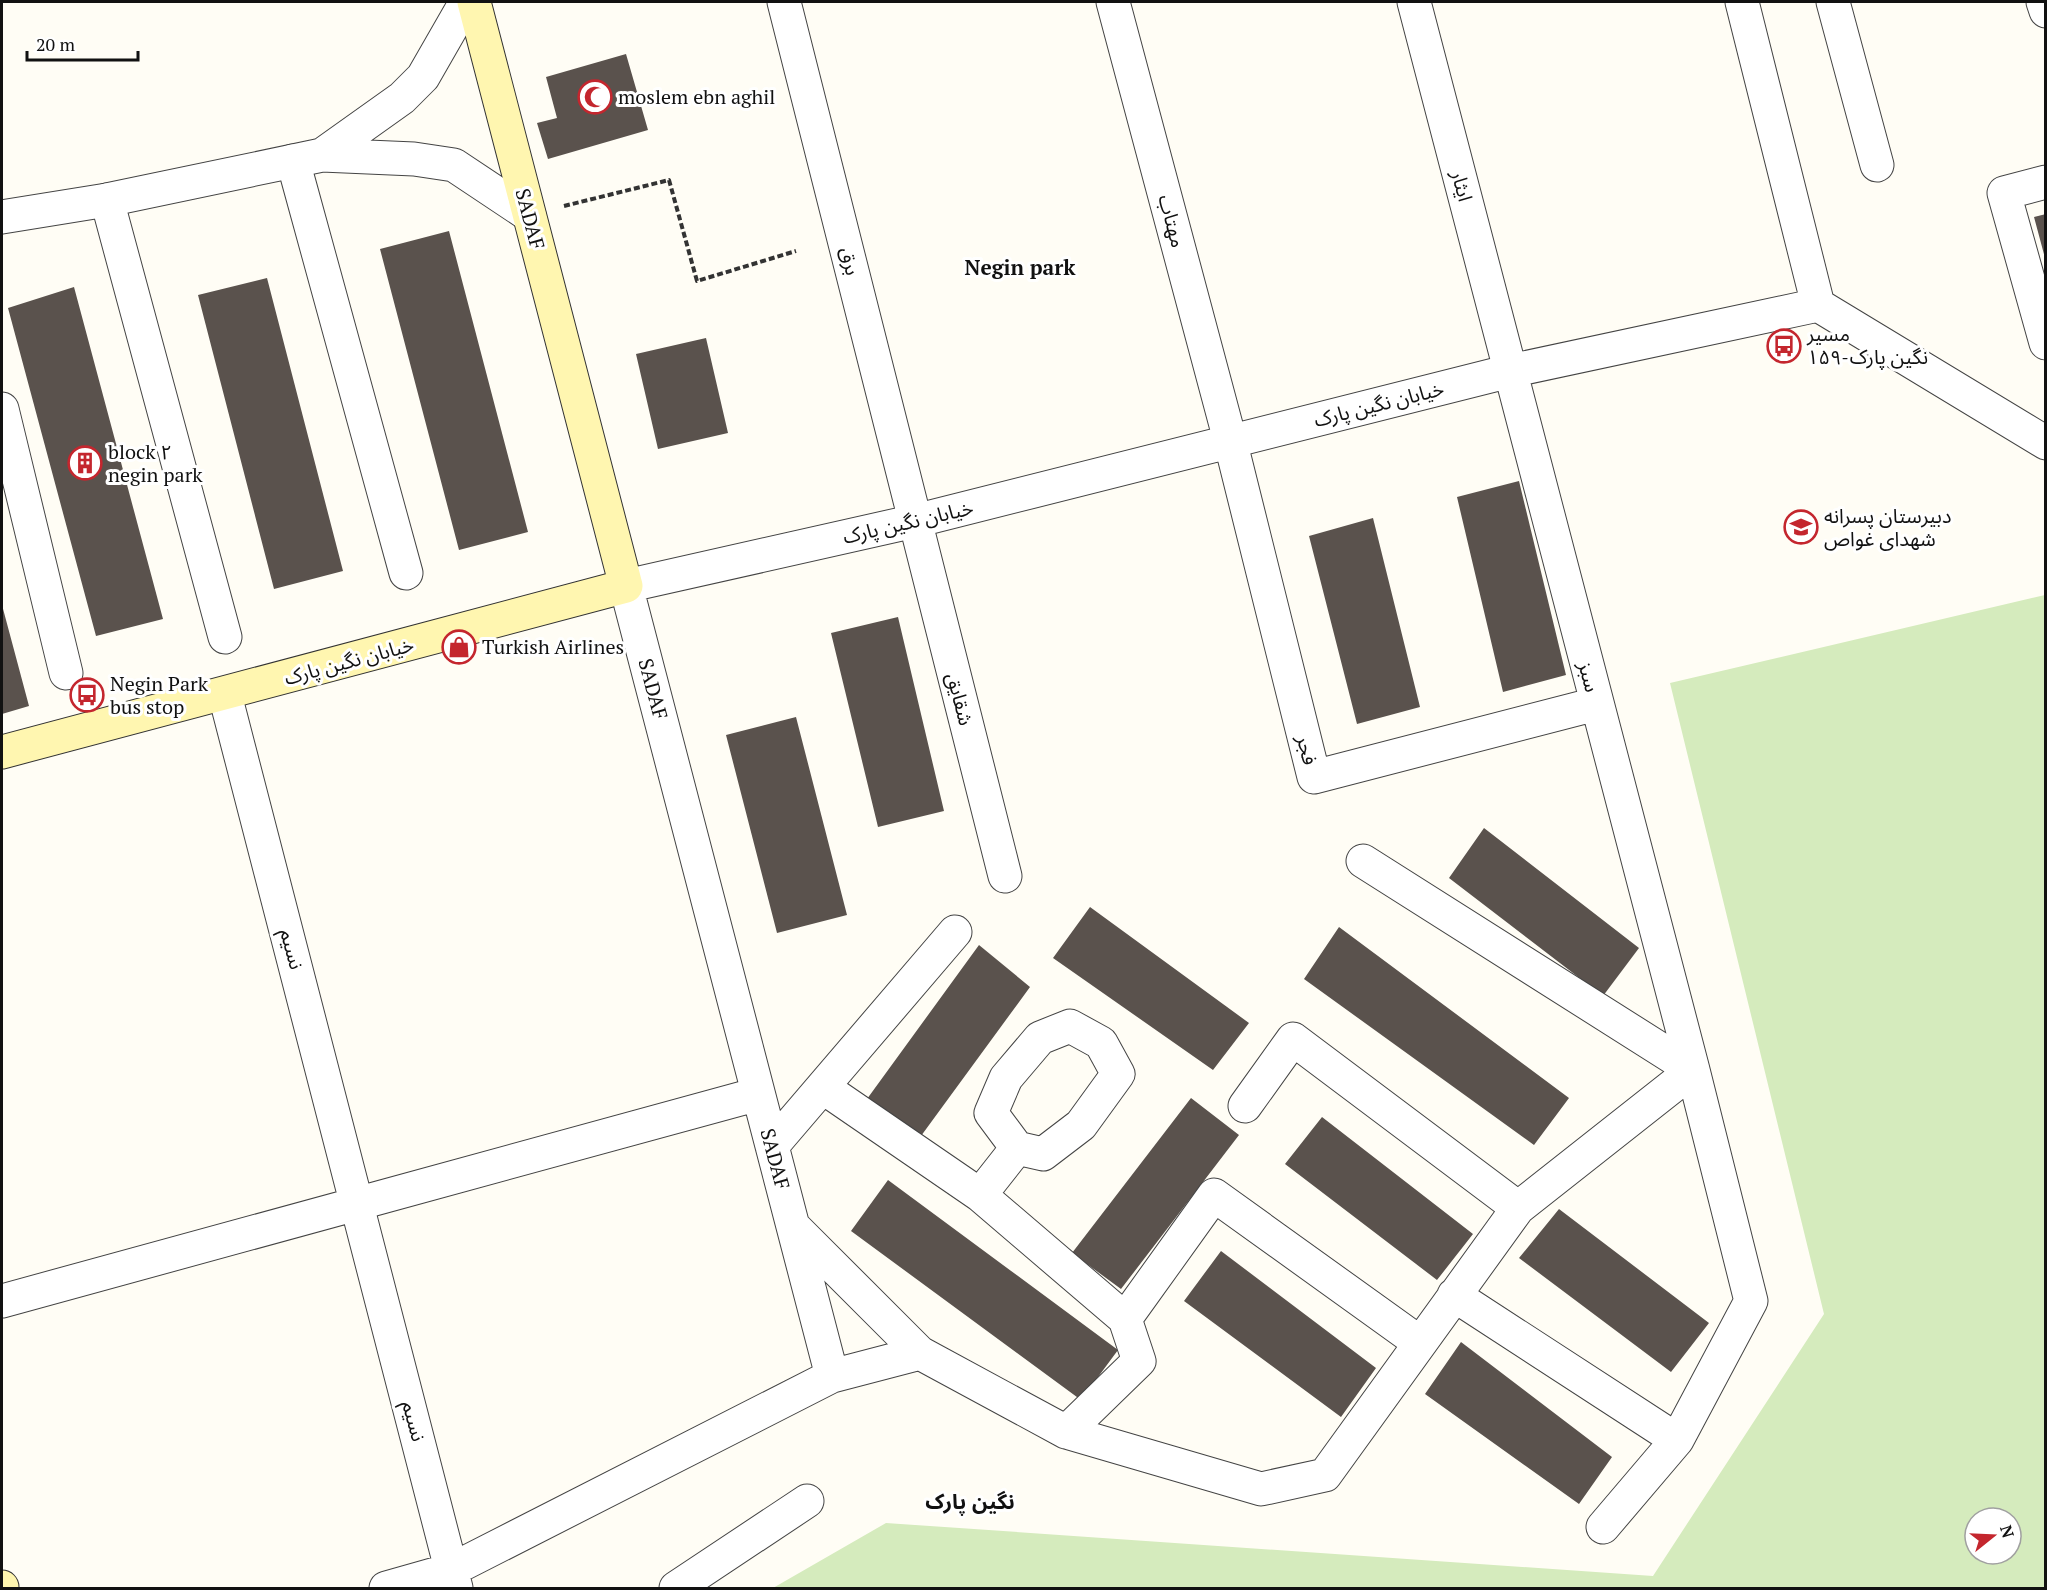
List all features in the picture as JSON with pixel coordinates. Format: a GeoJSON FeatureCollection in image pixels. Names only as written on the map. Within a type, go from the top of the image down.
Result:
{"type":"FeatureCollection","features":[{"type":"Feature","properties":{"kind":"main road","name":"SADAF"},"geometry":{"type":"LineString","coordinates":[[474,2],[626,586]]}},
{"type":"Feature","properties":{"kind":"main road","name":"خیابان نگین پارک"},"geometry":{"type":"LineString","coordinates":[[2,752],[626,586]]}},
{"type":"Feature","properties":{"kind":"street"},"geometry":{"type":"LineString","coordinates":[[307,158],[402,98],[423,77],[466,2]]}},
{"type":"Feature","properties":{"kind":"street","name":"برق"},"geometry":{"type":"LineString","coordinates":[[784,2],[915,521]]}},
{"type":"Feature","properties":{"kind":"street","name":"مهتاب"},"geometry":{"type":"LineString","coordinates":[[1113,2],[1230,440]]}},
{"type":"Feature","properties":{"kind":"street","name":"ایثار"},"geometry":{"type":"LineString","coordinates":[[1414,2],[1510,371]]}},
{"type":"Feature","properties":{"kind":"street"},"geometry":{"type":"LineString","coordinates":[[1742,2],[1818,304],[2046,443]]}},
{"type":"Feature","properties":{"kind":"street"},"geometry":{"type":"LineString","coordinates":[[1833,2],[1877,165]]}},
{"type":"Feature","properties":{"kind":"street"},"geometry":{"type":"LineString","coordinates":[[2043,2],[2046,11]]}},
{"type":"Feature","properties":{"kind":"street"},"geometry":{"type":"LineString","coordinates":[[307,158],[406,573]]}},
{"type":"Feature","properties":{"kind":"street"},"geometry":{"type":"LineString","coordinates":[[2,217],[106,200],[307,158],[414,159],[454,165],[529,215]]}},
{"type":"Feature","properties":{"kind":"street"},"geometry":{"type":"LineString","coordinates":[[2046,182],[2004,193],[2046,343]]}},
{"type":"Feature","properties":{"kind":"street"},"geometry":{"type":"LineString","coordinates":[[106,200],[225,637]]}},
{"type":"Feature","properties":{"kind":"street","name":"خیابان نگین پارک"},"geometry":{"type":"LineString","coordinates":[[626,586],[915,521],[1510,371],[1818,304]]}},
{"type":"Feature","properties":{"kind":"street","name":"سبز"},"geometry":{"type":"LineString","coordinates":[[1510,371],[1596,704],[1671,981],[1751,1301],[1677,1440],[1603,1527]]}},
{"type":"Feature","properties":{"kind":"street"},"geometry":{"type":"LineString","coordinates":[[2,412],[66,673]]}},
{"type":"Feature","properties":{"kind":"street","name":"فجر"},"geometry":{"type":"LineString","coordinates":[[1230,440],[1314,777],[1596,704]]}},
{"type":"Feature","properties":{"kind":"street","name":"شقایق"},"geometry":{"type":"LineString","coordinates":[[915,521],[1005,876]]}},
{"type":"Feature","properties":{"kind":"street","name":"SADAF"},"geometry":{"type":"LineString","coordinates":[[626,586],[832,1376]]}},
{"type":"Feature","properties":{"kind":"street","name":"نسیم"},"geometry":{"type":"LineString","coordinates":[[225,694],[458,1582]]}},
{"type":"Feature","properties":{"kind":"street"},"geometry":{"type":"LineString","coordinates":[[794,1227],[920,1353],[1066,1432],[1261,1489],[1325,1475],[1518,1208],[1693,1070],[1363,861]]}},
{"type":"Feature","properties":{"kind":"street"},"geometry":{"type":"LineString","coordinates":[[772,1146],[824,1088],[955,932]]}},
{"type":"Feature","properties":{"kind":"street"},"geometry":{"type":"LineString","coordinates":[[1245,1106],[1293,1039],[1518,1208]]}},
{"type":"Feature","properties":{"kind":"street"},"geometry":{"type":"LineString","coordinates":[[824,1088],[980,1195],[1125,1319],[1139,1361],[1066,1432]]}},
{"type":"Feature","properties":{"kind":"street"},"geometry":{"type":"LineString","coordinates":[[2,1301],[758,1094]]}},
{"type":"Feature","properties":{"kind":"street"},"geometry":{"type":"LineString","coordinates":[[980,1195],[1017,1148]]}},
{"type":"Feature","properties":{"kind":"street"},"geometry":{"type":"LineString","coordinates":[[1125,1319],[1214,1195],[1420,1343]]}},
{"type":"Feature","properties":{"kind":"street"},"geometry":{"type":"LineString","coordinates":[[1454,1295],[1677,1440]]}},
{"type":"Feature","properties":{"kind":"street"},"geometry":{"type":"LineString","coordinates":[[387,1588],[458,1582],[832,1376],[920,1353]]}},
{"type":"Feature","properties":{"kind":"street"},"geometry":{"type":"LineString","coordinates":[[676,1588],[807,1501]]}},
{"type":"Feature","properties":{"kind":"path"},"geometry":{"type":"LineString","coordinates":[[529,215],[669,180],[697,281],[796,251]]}},
{"type":"Feature","properties":{"kind":"green space"},"geometry":{"type":"Polygon","coordinates":[[[2045,595],[2045,1588],[773,1588],[886,1523],[1653,1576],[1824,1314],[1670,683],[2045,595]]]}},
{"type":"Feature","properties":{"kind":"building","name":"moslem ebn aghil"},"geometry":{"type":"Polygon","coordinates":[[[626,54],[648,130],[548,159],[537,123],[557,118],[546,77],[626,54]]]}},
{"type":"Feature","properties":{"kind":"building"},"geometry":{"type":"Polygon","coordinates":[[[2046,214],[2046,258],[2045,258],[2034,217],[2046,214]]]}},
{"type":"Feature","properties":{"kind":"building"},"geometry":{"type":"Polygon","coordinates":[[[449,231],[528,532],[459,550],[380,249],[449,231]]]}},
{"type":"Feature","properties":{"kind":"building"},"geometry":{"type":"Polygon","coordinates":[[[267,278],[343,571],[274,589],[198,295],[267,278]]]}},
{"type":"Feature","properties":{"kind":"building","name":"block ۲ negin park"},"geometry":{"type":"Polygon","coordinates":[[[74,287],[163,619],[96,636],[8,308],[74,287]]]}},
{"type":"Feature","properties":{"kind":"building"},"geometry":{"type":"Polygon","coordinates":[[[706,338],[728,433],[658,449],[636,354],[706,338]]]}},
{"type":"Feature","properties":{"kind":"building"},"geometry":{"type":"Polygon","coordinates":[[[1519,481],[1566,675],[1503,692],[1457,497],[1519,481]]]}},
{"type":"Feature","properties":{"kind":"building"},"geometry":{"type":"Polygon","coordinates":[[[1373,518],[1420,707],[1357,724],[1309,536],[1373,518]]]}},
{"type":"Feature","properties":{"kind":"building"},"geometry":{"type":"Polygon","coordinates":[[[2,605],[29,706],[2,714],[2,605]]]}},
{"type":"Feature","properties":{"kind":"building"},"geometry":{"type":"Polygon","coordinates":[[[898,617],[944,811],[878,827],[831,633],[898,617]]]}},
{"type":"Feature","properties":{"kind":"building"},"geometry":{"type":"Polygon","coordinates":[[[796,717],[847,915],[777,933],[726,735],[796,717]]]}},
{"type":"Feature","properties":{"kind":"building"},"geometry":{"type":"Polygon","coordinates":[[[1484,828],[1639,948],[1603,996],[1449,878],[1484,828]]]}},
{"type":"Feature","properties":{"kind":"building"},"geometry":{"type":"Polygon","coordinates":[[[1090,907],[1249,1023],[1213,1070],[1053,958],[1090,907]]]}},
{"type":"Feature","properties":{"kind":"building"},"geometry":{"type":"Polygon","coordinates":[[[1339,927],[1569,1098],[1534,1145],[1304,979],[1339,927]]]}},
{"type":"Feature","properties":{"kind":"building"},"geometry":{"type":"Polygon","coordinates":[[[979,945],[1030,987],[921,1136],[867,1099],[979,945]]]}},
{"type":"Feature","properties":{"kind":"building"},"geometry":{"type":"Polygon","coordinates":[[[1191,1098],[1239,1135],[1121,1289],[1072,1253],[1191,1098]]]}},
{"type":"Feature","properties":{"kind":"building"},"geometry":{"type":"Polygon","coordinates":[[[1322,1117],[1473,1234],[1437,1280],[1285,1164],[1322,1117]]]}},
{"type":"Feature","properties":{"kind":"building"},"geometry":{"type":"Polygon","coordinates":[[[888,1180],[1118,1350],[1081,1400],[851,1231],[888,1180]]]}},
{"type":"Feature","properties":{"kind":"building"},"geometry":{"type":"Polygon","coordinates":[[[1559,1209],[1709,1323],[1671,1372],[1519,1258],[1559,1209]]]}},
{"type":"Feature","properties":{"kind":"building"},"geometry":{"type":"Polygon","coordinates":[[[1221,1251],[1376,1368],[1341,1417],[1184,1301],[1221,1251]]]}},
{"type":"Feature","properties":{"kind":"building"},"geometry":{"type":"Polygon","coordinates":[[[1461,1342],[1612,1457],[1579,1504],[1425,1394],[1461,1342]]]}},
{"type":"Feature","properties":{"kind":"place","name":"moslem ebn aghil"},"geometry":{"type":"Point","coordinates":[595,97]}},
{"type":"Feature","properties":{"kind":"place","name":"مسیر ۱۵۹-نگین پارک"},"geometry":{"type":"Point","coordinates":[1784,346]}},
{"type":"Feature","properties":{"kind":"place","name":"block ۲ negin park"},"geometry":{"type":"Point","coordinates":[85,463]}},
{"type":"Feature","properties":{"kind":"place","name":"دبیرستان پسرانه شهدای غواص"},"geometry":{"type":"Point","coordinates":[1801,527]}},
{"type":"Feature","properties":{"kind":"place","name":"Turkish Airlines"},"geometry":{"type":"Point","coordinates":[459,647]}},
{"type":"Feature","properties":{"kind":"place","name":"Negin Park bus stop"},"geometry":{"type":"Point","coordinates":[87,695]}},
{"type":"Feature","properties":{"kind":"district","name":"Negin park"},"geometry":{"type":"Point","coordinates":[1020,268]}},
{"type":"Feature","properties":{"kind":"district","name":"نگین پارک"},"geometry":{"type":"Point","coordinates":[970,1502]}}]}
